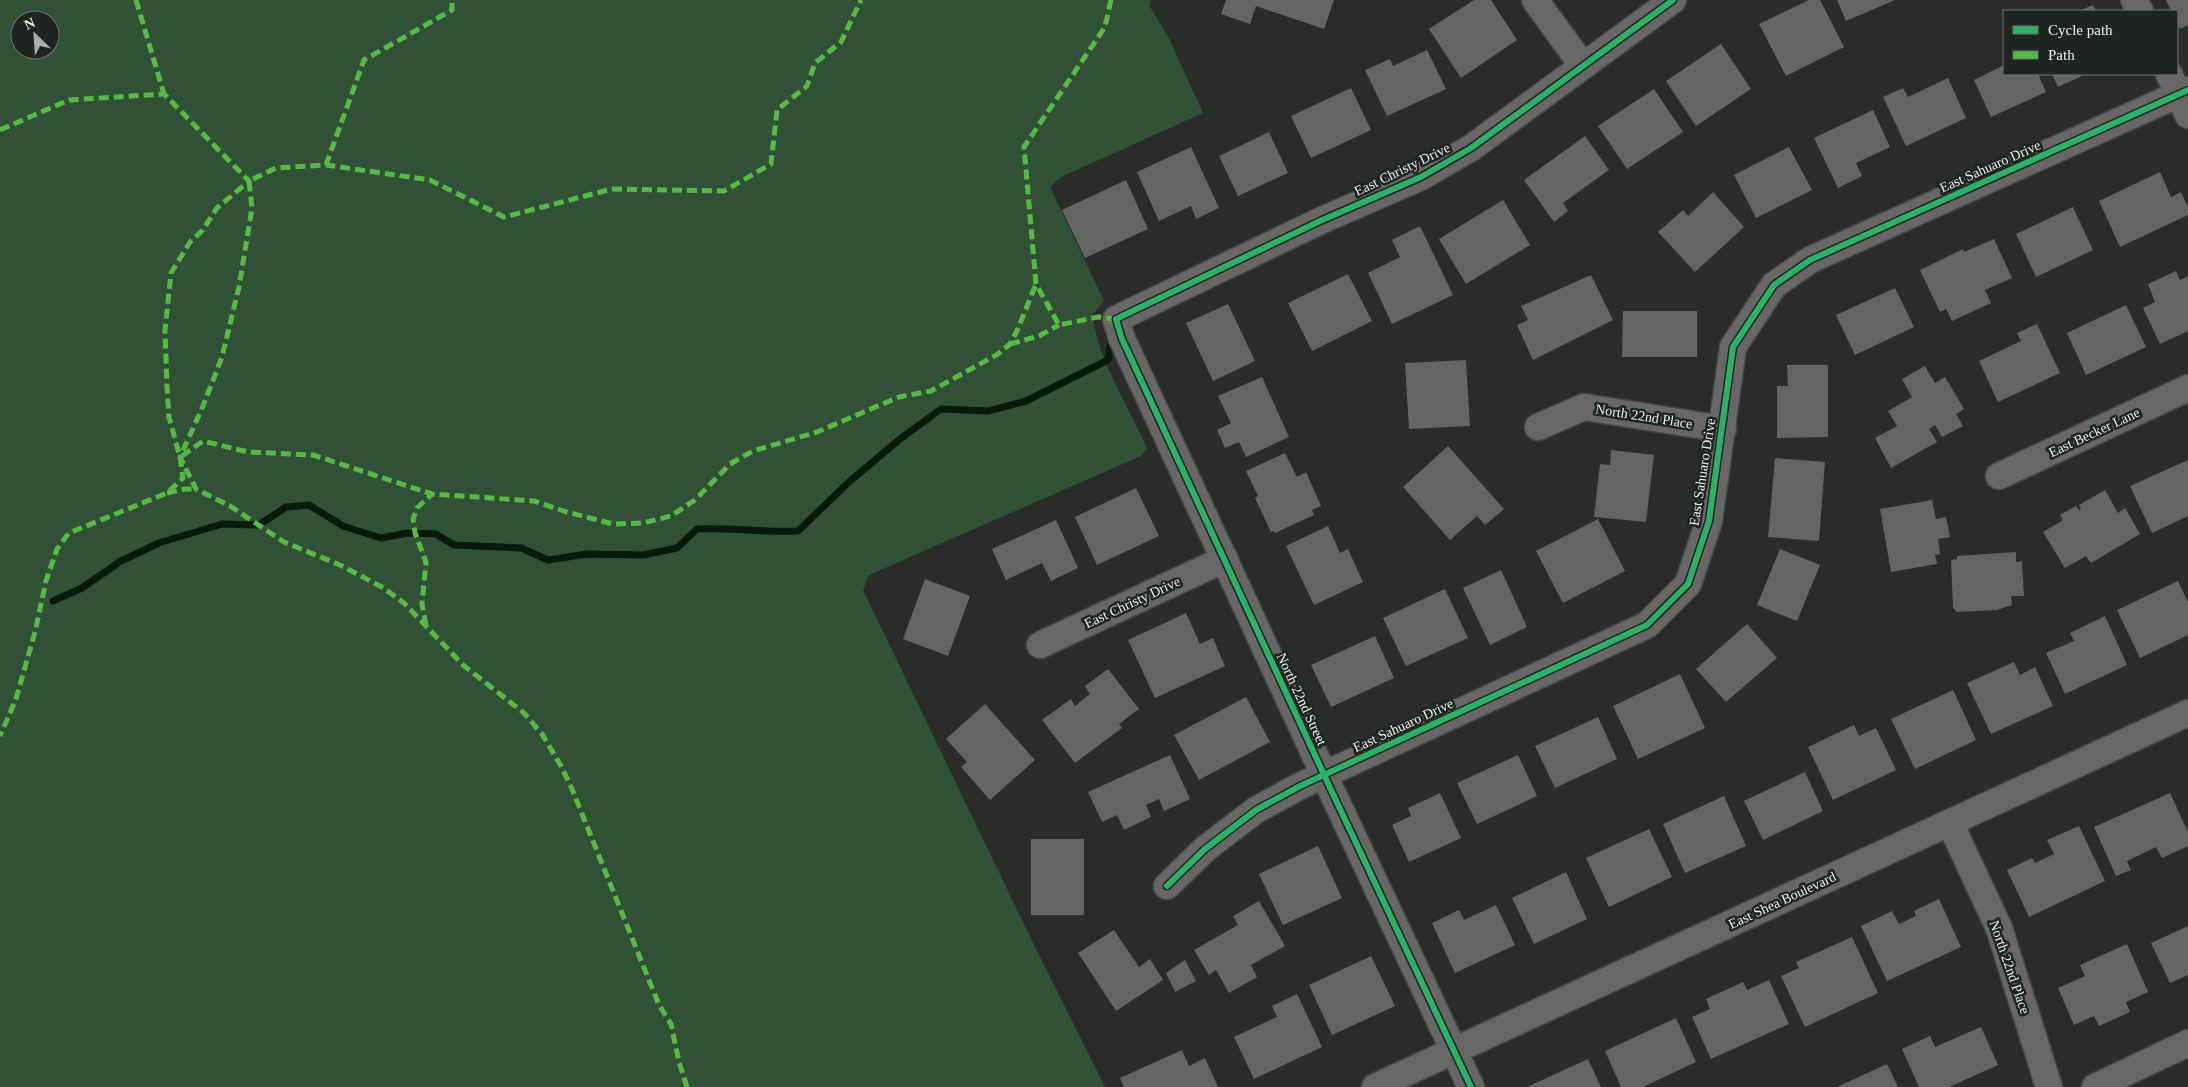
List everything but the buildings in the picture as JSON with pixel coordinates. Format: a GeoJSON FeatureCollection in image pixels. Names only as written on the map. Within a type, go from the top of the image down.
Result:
{"type":"FeatureCollection","features":[{"type":"Feature","properties":{"kind":"street"},"geometry":{"type":"LineString","coordinates":[[1535,0],[1583,66]]}},
{"type":"Feature","properties":{"kind":"street","name":"East Christy Drive"},"geometry":{"type":"LineString","coordinates":[[1116,318],[1320,222],[1421,177],[1471,148],[1673,0]]}},
{"type":"Feature","properties":{"kind":"street","name":"East Sahuaro Drive"},"geometry":{"type":"LineString","coordinates":[[1167,886],[1205,848],[1256,810],[1323,775],[1647,625],[1688,584],[1709,521],[1733,347],[1774,286],[1810,260],[2181,93]]}},
{"type":"Feature","properties":{"kind":"street","name":"North 22nd Street"},"geometry":{"type":"LineString","coordinates":[[1116,318],[1122,339],[1323,775],[1472,1087]]}},
{"type":"Feature","properties":{"kind":"street","name":"East Becker Lane"},"geometry":{"type":"LineString","coordinates":[[1999,476],[2188,388]]}},
{"type":"Feature","properties":{"kind":"street","name":"North 22nd Place"},"geometry":{"type":"LineString","coordinates":[[1538,427],[1584,407],[1723,429]]}},
{"type":"Feature","properties":{"kind":"street","name":"East Christy Drive"},"geometry":{"type":"LineString","coordinates":[[1040,645],[1224,559]]}},
{"type":"Feature","properties":{"kind":"street","name":"East Shea Boulevard"},"geometry":{"type":"LineString","coordinates":[[1376,1087],[2188,713]]}},
{"type":"Feature","properties":{"kind":"street","name":"North 22nd Place"},"geometry":{"type":"LineString","coordinates":[[1950,823],[1999,928],[2049,1087]]}},
{"type":"Feature","properties":{"kind":"street"},"geometry":{"type":"LineString","coordinates":[[2095,1087],[2188,1043]]}},
{"type":"Feature","properties":{"kind":"green space"},"geometry":{"type":"Polygon","coordinates":[[[0,0],[1151,0],[1150,7],[1168,36],[1203,113],[1061,177],[1050,187],[1104,301],[1092,315],[1095,331],[1115,382],[1147,448],[1141,456],[869,575],[863,590],[1036,949],[1105,1087],[0,1087],[0,0]]]}},
{"type":"Feature","properties":{"kind":"waterway"},"geometry":{"type":"LineString","coordinates":[[53,601],[82,588],[121,561],[159,543],[222,524],[259,525],[286,507],[309,505],[343,526],[381,538],[408,533],[436,534],[454,545],[521,548],[548,560],[587,554],[643,555],[677,548],[697,529],[798,531],[849,482],[900,439],[941,409],[988,411],[1026,401],[1108,360],[1112,336]]}},
{"type":"Feature","properties":{"kind":"marked path"},"geometry":{"type":"LineString","coordinates":[[136,0],[164,94]]}},
{"type":"Feature","properties":{"kind":"marked path"},"geometry":{"type":"LineString","coordinates":[[326,165],[364,60],[452,10],[452,0]]}},
{"type":"Feature","properties":{"kind":"marked path"},"geometry":{"type":"LineString","coordinates":[[687,1087],[679,1062],[671,1024],[659,1005],[572,789],[542,734],[524,713],[463,665],[404,603],[382,587],[340,565],[284,542],[230,506],[196,489],[180,457],[222,357],[239,287],[252,208],[249,181],[276,168],[326,165],[430,180],[504,217],[612,189],[724,191],[771,164],[777,110],[807,86],[815,63],[841,42],[861,0]]}},
{"type":"Feature","properties":{"kind":"marked path"},"geometry":{"type":"LineString","coordinates":[[1111,0],[1105,27],[1024,147],[1036,284],[1059,325],[1098,317],[1116,319]]}},
{"type":"Feature","properties":{"kind":"marked path"},"geometry":{"type":"LineString","coordinates":[[0,130],[69,100],[164,94],[249,181],[217,208],[202,231],[190,242],[171,273],[165,330],[167,388],[169,417],[180,457],[183,478],[167,493],[69,533],[57,549],[46,581],[35,632],[16,699],[0,736]]}},
{"type":"Feature","properties":{"kind":"marked path"},"geometry":{"type":"LineString","coordinates":[[182,456],[203,441],[248,452],[313,455],[432,494],[534,501],[613,524],[643,523],[671,516],[695,500],[730,464],[753,451],[817,432],[899,397],[931,391],[998,354],[1010,344],[1036,284]]}},
{"type":"Feature","properties":{"kind":"marked path"},"geometry":{"type":"LineString","coordinates":[[1010,344],[1039,336],[1059,325]]}},
{"type":"Feature","properties":{"kind":"marked path"},"geometry":{"type":"LineString","coordinates":[[167,493],[185,489],[196,489]]}},
{"type":"Feature","properties":{"kind":"marked path"},"geometry":{"type":"LineString","coordinates":[[426,625],[422,604],[426,562],[415,533],[413,519],[417,508],[432,494]]}},
{"type":"Feature","properties":{"kind":"cycle path"},"geometry":{"type":"LineString","coordinates":[[1471,1087],[1122,339],[1116,319],[1320,221],[1421,177],[1471,148],[1673,0]]}},
{"type":"Feature","properties":{"kind":"cycle path"},"geometry":{"type":"LineString","coordinates":[[1167,886],[1205,849],[1256,810],[1300,786],[1647,625],[1688,584],[1709,521],[1733,347],[1774,285],[1810,260],[2188,90]]}}]}
